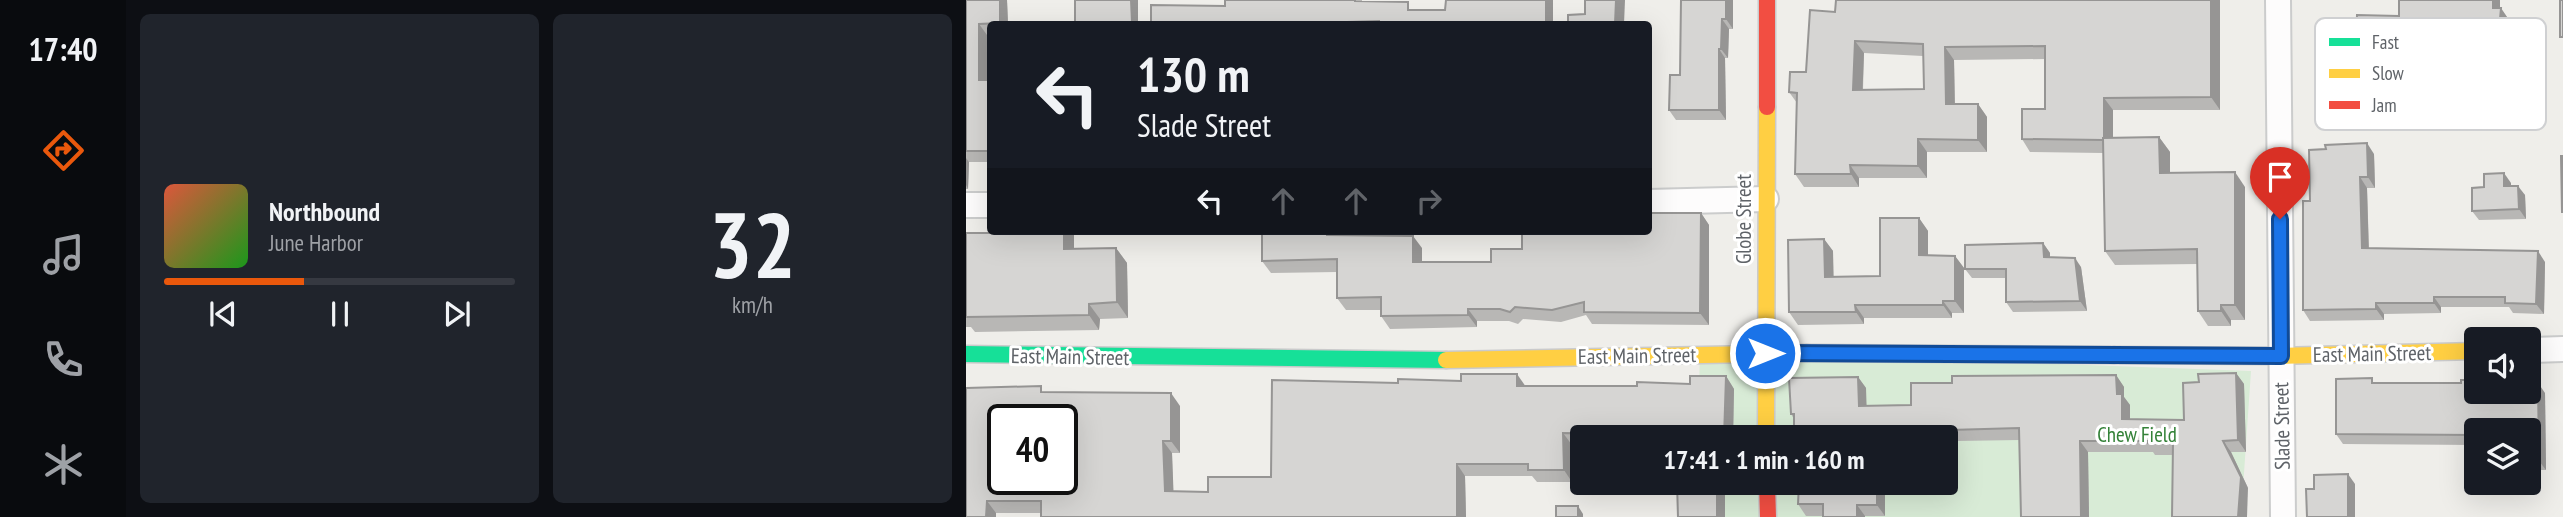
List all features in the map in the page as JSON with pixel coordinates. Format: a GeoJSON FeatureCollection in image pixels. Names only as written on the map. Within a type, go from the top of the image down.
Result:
{"type":"FeatureCollection","features":[{"type":"Feature","properties":{"kind":"street","name":"Globe Street"},"geometry":{"type":"LineString","coordinates":[[1766,425],[1767,0]]}},
{"type":"Feature","properties":{"kind":"street","name":"Slade Street"},"geometry":{"type":"LineString","coordinates":[[2278,0],[2283,517]]}},
{"type":"Feature","properties":{"kind":"street"},"geometry":{"type":"LineString","coordinates":[[1652,202],[1766,199]]}},
{"type":"Feature","properties":{"kind":"street"},"geometry":{"type":"LineString","coordinates":[[966,205],[987,205]]}},
{"type":"Feature","properties":{"kind":"street"},"geometry":{"type":"LineString","coordinates":[[2541,350],[2563,349]]}},
{"type":"Feature","properties":{"kind":"street","name":"East Main Street"},"geometry":{"type":"LineString","coordinates":[[966,354],[1425,360],[1765,353],[2281,356],[2464,351]]}},
{"type":"Feature","properties":{"kind":"street"},"geometry":{"type":"LineString","coordinates":[[1768,495],[1768,517]]}},
{"type":"Feature","properties":{"kind":"green space","name":"Chew Field"},"geometry":{"type":"Polygon","coordinates":[[[1700,351],[2251,371],[2241,517],[1696,517],[1697,495],[1958,495],[1958,425],[1698,425],[1700,351]]]}},
{"type":"Feature","properties":{"kind":"building"},"geometry":{"type":"Polygon","coordinates":[[[966,0],[1000,0],[1000,21],[979,24],[979,80],[987,80],[987,151],[966,151],[966,0]]]}},
{"type":"Feature","properties":{"kind":"building"},"geometry":{"type":"Polygon","coordinates":[[[1075,0],[1131,0],[1132,21],[1075,21],[1075,0]]]}},
{"type":"Feature","properties":{"kind":"building"},"geometry":{"type":"Polygon","coordinates":[[[1225,0],[1355,0],[1408,2],[1408,10],[1445,10],[1446,0],[1546,0],[1546,21],[1151,21],[1151,5],[1225,6],[1225,0]]]}},
{"type":"Feature","properties":{"kind":"building"},"geometry":{"type":"Polygon","coordinates":[[[1585,0],[1616,0],[1615,21],[1568,21],[1568,15],[1585,14],[1585,0]]]}},
{"type":"Feature","properties":{"kind":"building"},"geometry":{"type":"Polygon","coordinates":[[[1681,0],[1726,0],[1726,19],[1722,19],[1719,49],[1719,110],[1669,110],[1670,75],[1680,75],[1681,0]]]}},
{"type":"Feature","properties":{"kind":"building"},"geometry":{"type":"Polygon","coordinates":[[[1836,0],[2211,0],[2211,97],[2104,98],[2103,140],[2022,139],[2022,109],[2045,109],[2045,46],[1945,47],[1946,104],[1978,104],[1978,140],[1918,139],[1918,166],[1850,165],[1851,174],[1795,174],[1797,93],[1789,92],[1790,72],[1806,72],[1810,10],[1835,12],[1836,0]],[[1855,41],[1853,90],[1924,89],[1923,44],[1855,41]]]}},
{"type":"Feature","properties":{"kind":"building"},"geometry":{"type":"Polygon","coordinates":[[[2399,0],[2493,0],[2493,8],[2501,8],[2500,18],[2357,18],[2357,15],[2399,16],[2399,0]]]}},
{"type":"Feature","properties":{"kind":"building"},"geometry":{"type":"Polygon","coordinates":[[[2560,0],[2563,0],[2563,37],[2560,37],[2560,0]]]}},
{"type":"Feature","properties":{"kind":"building"},"geometry":{"type":"Polygon","coordinates":[[[2159,137],[2160,173],[2235,172],[2235,305],[2221,305],[2221,311],[2198,311],[2197,249],[2105,251],[2103,138],[2159,137]]]}},
{"type":"Feature","properties":{"kind":"building"},"geometry":{"type":"Polygon","coordinates":[[[2367,143],[2368,177],[2360,177],[2362,248],[2538,251],[2536,304],[2505,303],[2505,297],[2434,297],[2434,303],[2376,303],[2376,309],[2303,310],[2303,201],[2310,201],[2309,150],[2326,149],[2325,145],[2367,143]]]}},
{"type":"Feature","properties":{"kind":"building"},"geometry":{"type":"Polygon","coordinates":[[[2563,156],[2563,212],[2562,212],[2563,156]]]}},
{"type":"Feature","properties":{"kind":"building"},"geometry":{"type":"Polygon","coordinates":[[[2504,173],[2504,186],[2518,186],[2519,209],[2472,211],[2472,188],[2484,187],[2484,174],[2504,173]]]}},
{"type":"Feature","properties":{"kind":"building"},"geometry":{"type":"Polygon","coordinates":[[[1652,213],[1701,213],[1700,313],[1584,312],[1584,302],[1552,310],[1515,307],[1510,312],[1500,309],[1468,309],[1468,315],[1381,316],[1381,297],[1337,298],[1337,259],[1262,261],[1262,235],[1413,236],[1413,262],[1491,262],[1491,249],[1522,249],[1522,235],[1652,235],[1652,213]]]}},
{"type":"Feature","properties":{"kind":"building"},"geometry":{"type":"Polygon","coordinates":[[[1880,218],[1919,218],[1919,255],[1955,256],[1955,301],[1943,301],[1943,305],[1855,305],[1856,312],[1789,312],[1788,240],[1824,239],[1825,277],[1880,276],[1880,218]]]}},
{"type":"Feature","properties":{"kind":"building"},"geometry":{"type":"Polygon","coordinates":[[[966,233],[1064,235],[1064,249],[1116,248],[1117,302],[1089,304],[1089,315],[966,317],[966,233]]]}},
{"type":"Feature","properties":{"kind":"building"},"geometry":{"type":"Polygon","coordinates":[[[2043,243],[2044,257],[2075,258],[2080,301],[2006,302],[2006,269],[1965,269],[1965,245],[2043,243]]]}},
{"type":"Feature","properties":{"kind":"building"},"geometry":{"type":"Polygon","coordinates":[[[2236,373],[2238,440],[2223,441],[2241,477],[2238,517],[2172,517],[2173,444],[2147,441],[2080,441],[2081,517],[2021,517],[2019,428],[1958,430],[1958,425],[1794,425],[1789,378],[1858,377],[1859,406],[1911,405],[1911,383],[1952,383],[1952,376],[2116,375],[2117,394],[2122,394],[2122,419],[2184,420],[2183,383],[2199,382],[2198,374],[2236,373]]]}},
{"type":"Feature","properties":{"kind":"building"},"geometry":{"type":"Polygon","coordinates":[[[1461,374],[1517,374],[1517,386],[1637,386],[1637,382],[1690,384],[1690,376],[1726,376],[1724,425],[1570,425],[1570,433],[1563,433],[1564,470],[1528,470],[1528,464],[1457,464],[1457,517],[1041,517],[1041,501],[987,501],[986,517],[966,517],[966,388],[1041,386],[1041,392],[1171,393],[1171,441],[1163,441],[1165,491],[1208,492],[1208,477],[1271,477],[1272,380],[1398,383],[1398,379],[1461,381],[1461,374]]]}},
{"type":"Feature","properties":{"kind":"building"},"geometry":{"type":"Polygon","coordinates":[[[2372,378],[2372,383],[2461,383],[2461,380],[2464,380],[2464,404],[2538,404],[2538,418],[2464,418],[2464,435],[2336,434],[2336,379],[2372,378]]]}},
{"type":"Feature","properties":{"kind":"building"},"geometry":{"type":"Polygon","coordinates":[[[2348,474],[2348,517],[2307,517],[2306,489],[2314,489],[2314,475],[2348,474]]]}},
{"type":"Feature","properties":{"kind":"building"},"geometry":{"type":"Polygon","coordinates":[[[1677,495],[1717,495],[1717,517],[1678,517],[1677,495]]]}},
{"type":"Feature","properties":{"kind":"building"},"geometry":{"type":"Polygon","coordinates":[[[1798,495],[1877,495],[1877,505],[1857,505],[1857,517],[1823,517],[1823,504],[1798,504],[1798,495]]]}},
{"type":"Feature","properties":{"kind":"building"},"geometry":{"type":"Polygon","coordinates":[[[1556,506],[1578,506],[1578,517],[1556,517],[1556,506]]]}},
{"type":"Feature","properties":{"kind":"traffic: fast"},"geometry":{"type":"LineString","coordinates":[[966,354],[1446,360]]}},
{"type":"Feature","properties":{"kind":"traffic: slow"},"geometry":{"type":"LineString","coordinates":[[1766,425],[1767,107]]}},
{"type":"Feature","properties":{"kind":"traffic: slow"},"geometry":{"type":"LineString","coordinates":[[2114,355],[2281,356],[2464,351]]}},
{"type":"Feature","properties":{"kind":"traffic: slow"},"geometry":{"type":"LineString","coordinates":[[1446,360],[1807,353]]}},
{"type":"Feature","properties":{"kind":"traffic: jam"},"geometry":{"type":"LineString","coordinates":[[1767,0],[1767,107]]}},
{"type":"Feature","properties":{"kind":"traffic: jam"},"geometry":{"type":"LineString","coordinates":[[1807,353],[2114,355]]}},
{"type":"Feature","properties":{"kind":"traffic: jam"},"geometry":{"type":"LineString","coordinates":[[1767,495],[1768,517]]}},
{"type":"Feature","properties":{"kind":"route"},"geometry":{"type":"LineString","coordinates":[[1765,353],[2281,356],[2280,219]]}}]}
